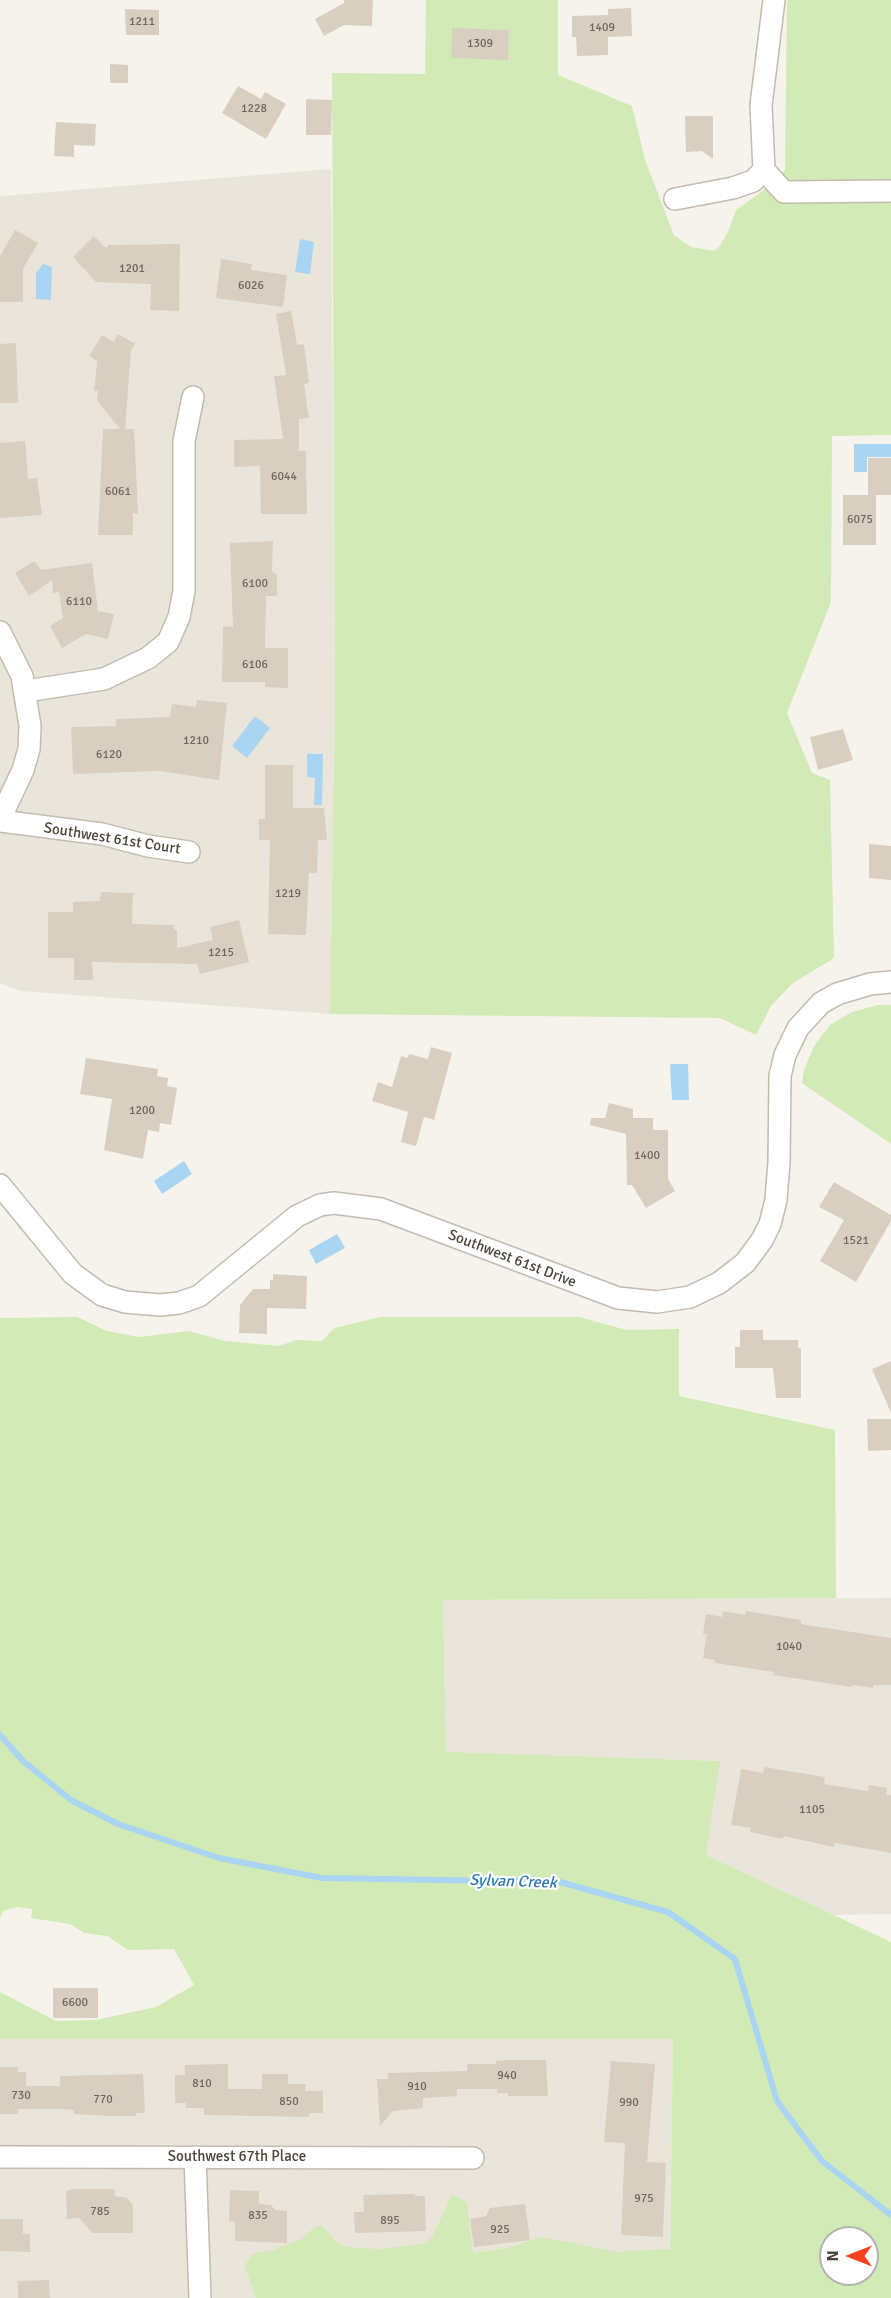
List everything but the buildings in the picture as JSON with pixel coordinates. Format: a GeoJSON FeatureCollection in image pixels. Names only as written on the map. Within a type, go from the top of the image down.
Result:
{"type":"FeatureCollection","features":[{"type":"Feature","properties":{"kind":"street"},"geometry":{"type":"LineString","coordinates":[[774,0],[761,105],[764,170],[784,192],[891,192]]}},
{"type":"Feature","properties":{"kind":"street"},"geometry":{"type":"LineString","coordinates":[[675,199],[733,188],[753,181],[764,170]]}},
{"type":"Feature","properties":{"kind":"street"},"geometry":{"type":"LineString","coordinates":[[26,691],[104,679],[148,658],[168,642],[179,617],[184,591],[184,441],[193,398]]}},
{"type":"Feature","properties":{"kind":"street"},"geometry":{"type":"LineString","coordinates":[[0,632],[12,652],[26,691],[30,726],[29,748],[14,794],[0,820]]}},
{"type":"Feature","properties":{"kind":"street","name":"Southwest 61st Court"},"geometry":{"type":"LineString","coordinates":[[0,820],[102,834],[148,846],[189,852]]}},
{"type":"Feature","properties":{"kind":"street","name":"Southwest 61st Drive"},"geometry":{"type":"LineString","coordinates":[[0,1185],[73,1274],[102,1295],[125,1302],[160,1305],[199,1296],[297,1216],[320,1205],[334,1203],[381,1209],[618,1298],[657,1302],[690,1297],[719,1283],[746,1263],[770,1224],[776,1200],[779,1162],[780,1076],[785,1055],[798,1028],[821,1003],[837,994],[870,984],[891,982]]}},
{"type":"Feature","properties":{"kind":"street","name":"Southwest 67th Place"},"geometry":{"type":"LineString","coordinates":[[0,2157],[473,2158]]}},
{"type":"Feature","properties":{"kind":"street"},"geometry":{"type":"LineString","coordinates":[[195,2157],[200,2298]]}},
{"type":"Feature","properties":{"kind":"shaded area"},"geometry":{"type":"Polygon","coordinates":[[[331,169],[335,701],[330,1014],[21,991],[0,983],[0,196],[331,169]]]}},
{"type":"Feature","properties":{"kind":"shaded area"},"geometry":{"type":"Polygon","coordinates":[[[891,1598],[891,1914],[833,1915],[706,1855],[719,1761],[446,1753],[443,1600],[891,1598]]]}},
{"type":"Feature","properties":{"kind":"shaded area"},"geometry":{"type":"Polygon","coordinates":[[[0,2039],[673,2039],[669,2298],[0,2298],[0,2039]]]}},
{"type":"Feature","properties":{"kind":"green space"},"geometry":{"type":"Polygon","coordinates":[[[426,0],[558,0],[558,75],[632,106],[645,160],[674,235],[691,247],[714,251],[720,246],[728,232],[736,210],[760,193],[785,170],[787,0],[891,0],[891,435],[832,436],[831,602],[787,713],[812,773],[830,780],[834,958],[793,983],[771,1006],[756,1035],[720,1018],[330,1014],[335,701],[332,73],[425,74],[426,0]]]}},
{"type":"Feature","properties":{"kind":"green space"},"geometry":{"type":"Polygon","coordinates":[[[878,1005],[891,1005],[891,1144],[802,1083],[804,1070],[814,1046],[830,1025],[852,1012],[878,1005]]]}},
{"type":"Feature","properties":{"kind":"green space"},"geometry":{"type":"Polygon","coordinates":[[[77,1317],[107,1331],[139,1337],[189,1331],[225,1341],[279,1346],[296,1340],[322,1341],[334,1328],[380,1317],[580,1317],[626,1330],[679,1329],[679,1396],[835,1430],[836,1598],[443,1600],[446,1752],[720,1761],[706,1855],[891,1942],[891,2298],[256,2298],[245,2265],[252,2254],[273,2250],[300,2240],[315,2227],[322,2226],[336,2242],[348,2247],[379,2249],[423,2244],[432,2237],[452,2195],[467,2202],[473,2253],[508,2248],[542,2237],[617,2252],[670,2249],[673,2039],[0,2039],[0,1992],[56,2021],[96,2020],[156,2007],[194,1985],[174,1949],[128,1950],[107,1936],[84,1933],[70,1924],[31,1918],[32,1909],[17,1907],[3,1911],[0,1919],[0,1318],[77,1317]]]}},
{"type":"Feature","properties":{"kind":"water"},"geometry":{"type":"Polygon","coordinates":[[[300,239],[314,242],[310,274],[295,272],[300,239]]]}},
{"type":"Feature","properties":{"kind":"water"},"geometry":{"type":"Polygon","coordinates":[[[43,264],[52,267],[51,300],[36,299],[36,273],[43,264]]]}},
{"type":"Feature","properties":{"kind":"water"},"geometry":{"type":"Polygon","coordinates":[[[854,444],[891,444],[891,457],[867,457],[867,472],[854,472],[854,444]]]}},
{"type":"Feature","properties":{"kind":"water"},"geometry":{"type":"Polygon","coordinates":[[[255,716],[270,728],[247,758],[232,746],[255,716]]]}},
{"type":"Feature","properties":{"kind":"water"},"geometry":{"type":"Polygon","coordinates":[[[307,754],[323,754],[322,805],[314,805],[315,778],[307,777],[307,754]]]}},
{"type":"Feature","properties":{"kind":"water"},"geometry":{"type":"Polygon","coordinates":[[[670,1064],[688,1064],[689,1100],[672,1100],[670,1064]]]}},
{"type":"Feature","properties":{"kind":"water"},"geometry":{"type":"Polygon","coordinates":[[[184,1161],[192,1174],[162,1194],[154,1181],[184,1161]]]}},
{"type":"Feature","properties":{"kind":"water"},"geometry":{"type":"Polygon","coordinates":[[[337,1234],[345,1248],[316,1264],[309,1250],[337,1234]]]}},
{"type":"Feature","properties":{"kind":"waterway","name":"Sylvan Creek"},"geometry":{"type":"LineString","coordinates":[[0,1735],[23,1761],[71,1800],[118,1824],[219,1858],[322,1878],[560,1882],[668,1912],[735,1959],[777,2101],[822,2161],[891,2215]]}}]}
